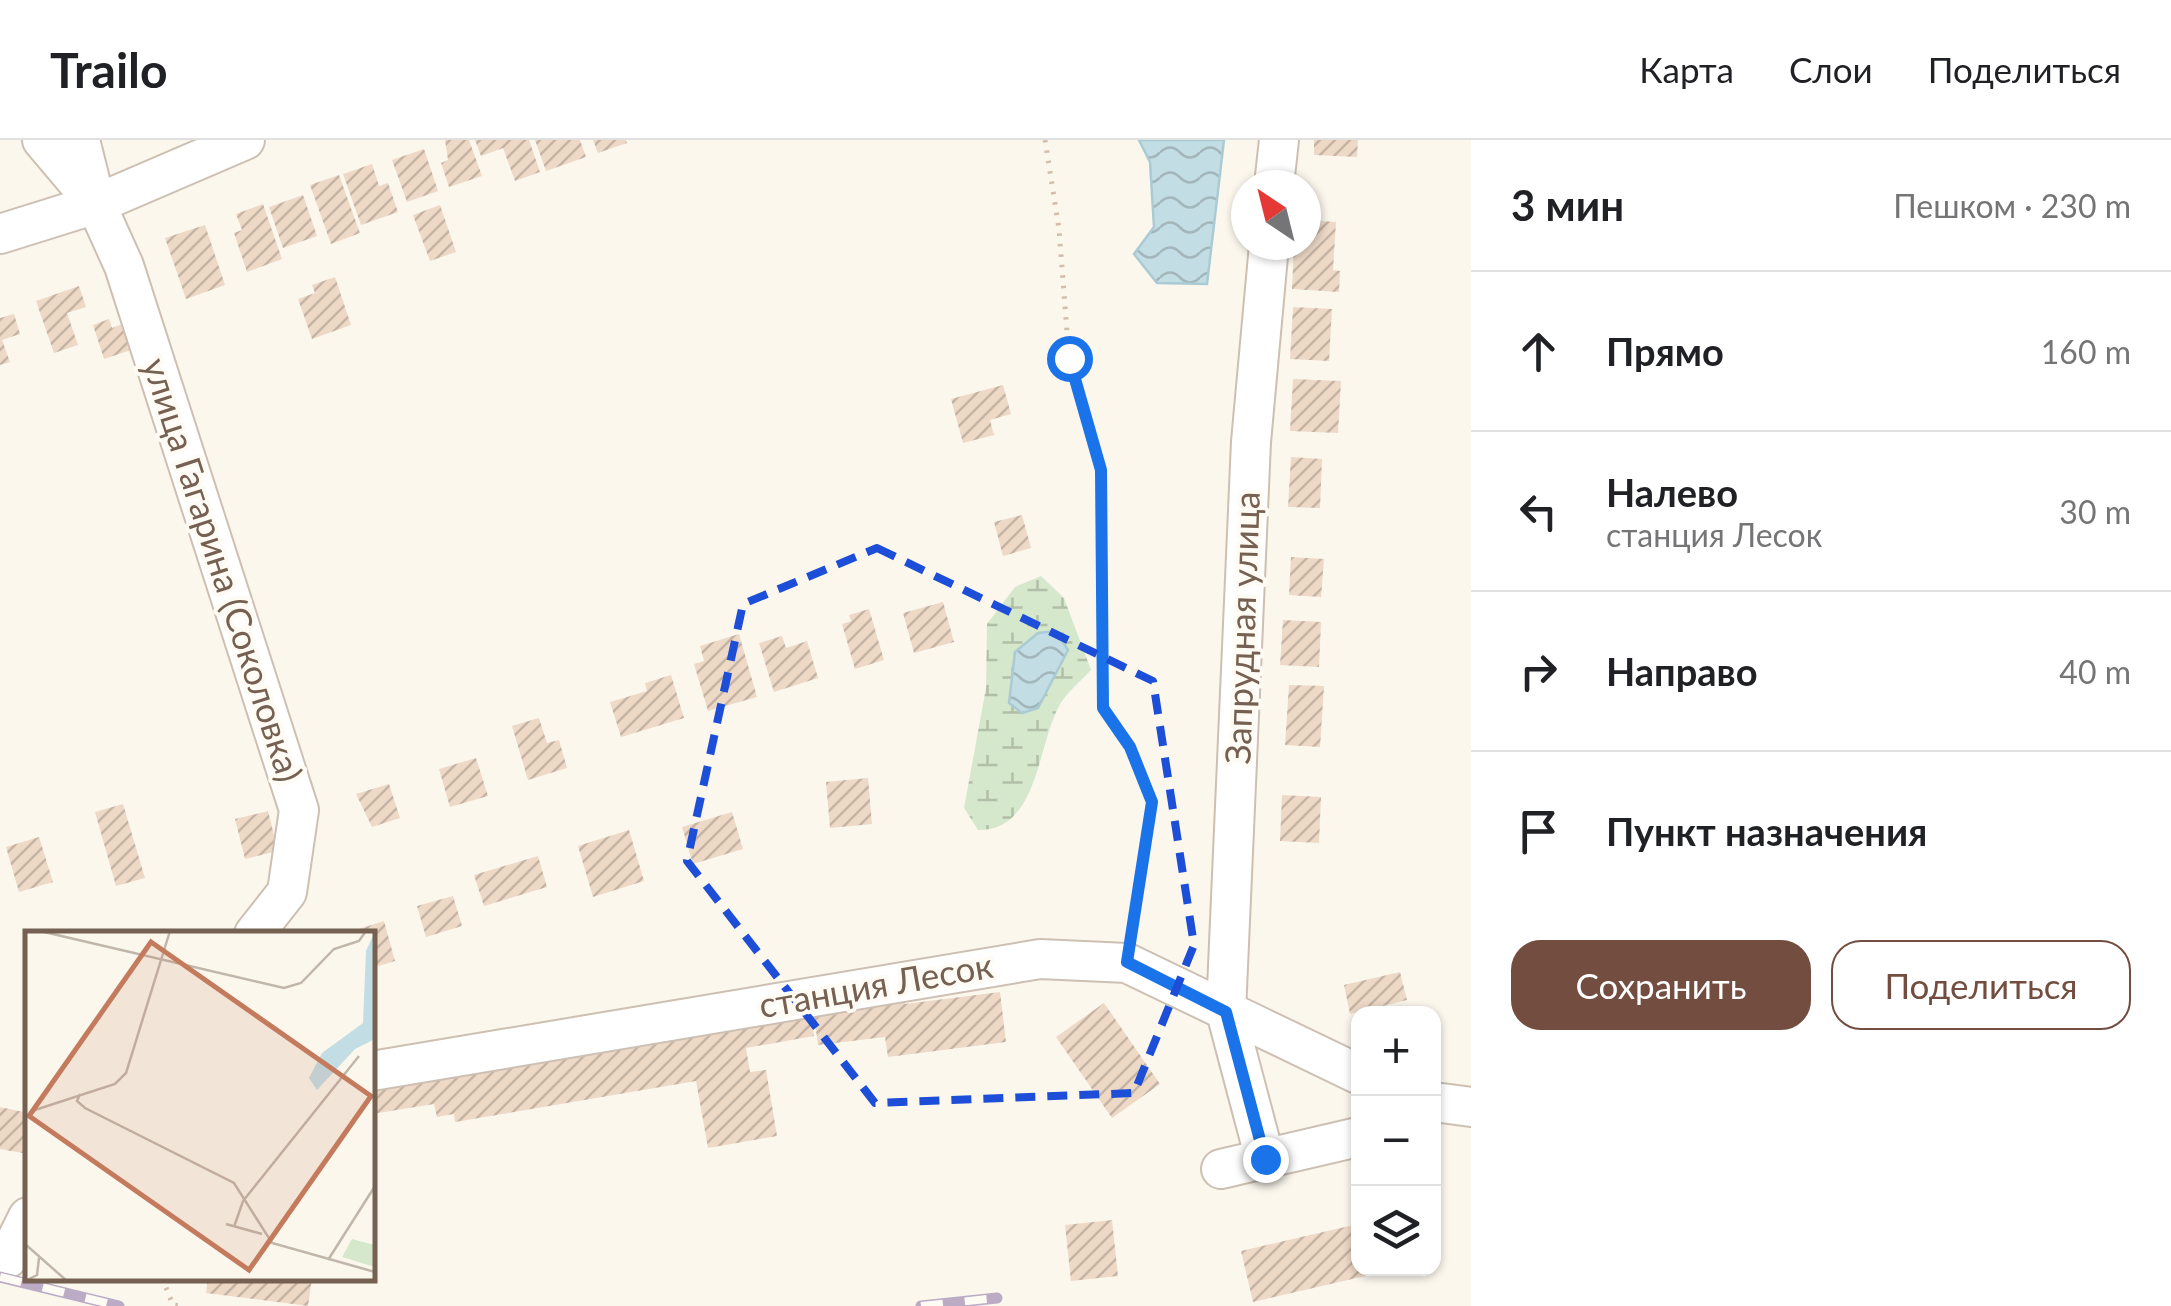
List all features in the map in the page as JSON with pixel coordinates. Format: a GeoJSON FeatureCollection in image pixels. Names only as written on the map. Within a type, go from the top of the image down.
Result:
{"type":"FeatureCollection","features":[{"type":"Feature","properties":{"kind":"street"},"geometry":{"type":"LineString","coordinates":[[42,140],[96,204]]}},
{"type":"Feature","properties":{"kind":"street"},"geometry":{"type":"LineString","coordinates":[[80,140],[96,204]]}},
{"type":"Feature","properties":{"kind":"street"},"geometry":{"type":"LineString","coordinates":[[0,234],[96,204],[245,140]]}},
{"type":"Feature","properties":{"kind":"street"},"geometry":{"type":"LineString","coordinates":[[1275,170],[1278,140]]}},
{"type":"Feature","properties":{"kind":"street","name":"улица Гагарина (Соколовка)"},"geometry":{"type":"LineString","coordinates":[[96,204],[124,266],[299,810],[287,892],[256,931]]}},
{"type":"Feature","properties":{"kind":"street","name":"Запрудная улица"},"geometry":{"type":"LineString","coordinates":[[1265,1159],[1226,1012],[1251,442],[1268,260]]}},
{"type":"Feature","properties":{"kind":"street","name":"станция Лесок"},"geometry":{"type":"LineString","coordinates":[[375,1070],[1040,958],[1127,962],[1351,1071]]}},
{"type":"Feature","properties":{"kind":"street"},"geometry":{"type":"LineString","coordinates":[[1441,1103],[1471,1107]]}},
{"type":"Feature","properties":{"kind":"street"},"geometry":{"type":"LineString","coordinates":[[1222,1169],[1351,1140]]}},
{"type":"Feature","properties":{"kind":"street"},"geometry":{"type":"LineString","coordinates":[[7,1260],[18,1218]]}},
{"type":"Feature","properties":{"kind":"path"},"geometry":{"type":"LineString","coordinates":[[1045,140],[1059,229],[1069,358],[1101,470],[1103,708],[1130,747],[1152,802],[1127,962]]}},
{"type":"Feature","properties":{"kind":"path"},"geometry":{"type":"LineString","coordinates":[[163,1281],[173,1304],[184,1306]]}},
{"type":"Feature","properties":{"kind":"highlighted area"},"geometry":{"type":"Polygon","coordinates":[[[877,548],[1153,681],[1194,945],[1134,1093],[875,1103],[687,861],[743,604],[877,548]]]}},
{"type":"Feature","properties":{"kind":"green space"},"geometry":{"type":"Polygon","coordinates":[[[1041,576],[1064,598],[1091,670],[1059,706],[1024,802],[1013,817],[998,827],[978,830],[964,808],[986,688],[987,624],[1015,587],[1041,576]]]}},
{"type":"Feature","properties":{"kind":"water"},"geometry":{"type":"Polygon","coordinates":[[[1139,140],[1224,140],[1207,284],[1157,283],[1134,254],[1154,227],[1150,162],[1139,140]]]}},
{"type":"Feature","properties":{"kind":"water"},"geometry":{"type":"Polygon","coordinates":[[[1056,631],[1068,650],[1038,708],[1022,713],[1009,703],[1015,652],[1038,633],[1056,631]]]}},
{"type":"Feature","properties":{"kind":"building"},"geometry":{"type":"Polygon","coordinates":[[[445,140],[469,140],[482,176],[449,187],[441,163],[448,160],[445,140]]]}},
{"type":"Feature","properties":{"kind":"building"},"geometry":{"type":"Polygon","coordinates":[[[475,140],[529,140],[540,172],[515,181],[503,148],[481,156],[475,140]]]}},
{"type":"Feature","properties":{"kind":"building"},"geometry":{"type":"Polygon","coordinates":[[[535,140],[580,140],[586,157],[546,171],[535,140]]]}},
{"type":"Feature","properties":{"kind":"building"},"geometry":{"type":"Polygon","coordinates":[[[593,140],[626,140],[627,143],[598,153],[593,140]]]}},
{"type":"Feature","properties":{"kind":"building"},"geometry":{"type":"Polygon","coordinates":[[[1314,140],[1358,140],[1357,157],[1314,155],[1314,140]]]}},
{"type":"Feature","properties":{"kind":"building"},"geometry":{"type":"Polygon","coordinates":[[[424,149],[438,191],[407,202],[392,160],[424,149]]]}},
{"type":"Feature","properties":{"kind":"building"},"geometry":{"type":"Polygon","coordinates":[[[372,164],[379,186],[388,183],[398,212],[361,225],[343,174],[372,164]]]}},
{"type":"Feature","properties":{"kind":"building"},"geometry":{"type":"Polygon","coordinates":[[[339,175],[360,233],[331,244],[310,185],[339,175]]]}},
{"type":"Feature","properties":{"kind":"building"},"geometry":{"type":"Polygon","coordinates":[[[303,195],[317,236],[283,248],[269,207],[303,195]]]}},
{"type":"Feature","properties":{"kind":"building"},"geometry":{"type":"Polygon","coordinates":[[[263,204],[282,259],[247,272],[234,233],[242,230],[236,214],[263,204]]]}},
{"type":"Feature","properties":{"kind":"building"},"geometry":{"type":"Polygon","coordinates":[[[440,205],[456,252],[430,261],[413,215],[440,205]]]}},
{"type":"Feature","properties":{"kind":"building"},"geometry":{"type":"Polygon","coordinates":[[[1321,221],[1336,222],[1333,270],[1340,271],[1339,292],[1292,289],[1293,260],[1321,260],[1321,221]]]}},
{"type":"Feature","properties":{"kind":"building"},"geometry":{"type":"Polygon","coordinates":[[[205,225],[225,285],[186,299],[165,238],[205,225]]]}},
{"type":"Feature","properties":{"kind":"building"},"geometry":{"type":"Polygon","coordinates":[[[335,277],[351,325],[312,339],[298,299],[315,293],[312,285],[335,277]]]}},
{"type":"Feature","properties":{"kind":"building"},"geometry":{"type":"Polygon","coordinates":[[[79,286],[86,307],[67,313],[78,345],[54,353],[36,301],[79,286]]]}},
{"type":"Feature","properties":{"kind":"building"},"geometry":{"type":"Polygon","coordinates":[[[1293,307],[1332,309],[1329,361],[1290,359],[1293,307]]]}},
{"type":"Feature","properties":{"kind":"building"},"geometry":{"type":"Polygon","coordinates":[[[14,314],[20,334],[2,340],[10,362],[0,365],[0,318],[14,314]]]}},
{"type":"Feature","properties":{"kind":"building"},"geometry":{"type":"Polygon","coordinates":[[[109,319],[112,328],[128,322],[137,348],[104,359],[93,325],[109,319]]]}},
{"type":"Feature","properties":{"kind":"building"},"geometry":{"type":"Polygon","coordinates":[[[1293,379],[1341,381],[1338,433],[1290,431],[1293,379]]]}},
{"type":"Feature","properties":{"kind":"building"},"geometry":{"type":"Polygon","coordinates":[[[1003,385],[1011,414],[990,420],[994,435],[963,443],[951,399],[1003,385]]]}},
{"type":"Feature","properties":{"kind":"building"},"geometry":{"type":"Polygon","coordinates":[[[1291,457],[1322,459],[1320,508],[1288,507],[1291,457]]]}},
{"type":"Feature","properties":{"kind":"building"},"geometry":{"type":"Polygon","coordinates":[[[1022,515],[1031,548],[1003,556],[994,522],[1022,515]]]}},
{"type":"Feature","properties":{"kind":"building"},"geometry":{"type":"Polygon","coordinates":[[[1291,557],[1324,559],[1321,597],[1289,595],[1291,557]]]}},
{"type":"Feature","properties":{"kind":"building"},"geometry":{"type":"Polygon","coordinates":[[[943,602],[954,642],[914,653],[903,613],[943,602]]]}},
{"type":"Feature","properties":{"kind":"building"},"geometry":{"type":"Polygon","coordinates":[[[869,609],[884,660],[855,669],[842,624],[851,621],[849,615],[869,609]]]}},
{"type":"Feature","properties":{"kind":"building"},"geometry":{"type":"Polygon","coordinates":[[[1283,620],[1321,622],[1319,667],[1280,665],[1283,620]]]}},
{"type":"Feature","properties":{"kind":"building"},"geometry":{"type":"Polygon","coordinates":[[[739,634],[757,697],[708,711],[694,664],[704,661],[700,646],[739,634]]]}},
{"type":"Feature","properties":{"kind":"building"},"geometry":{"type":"Polygon","coordinates":[[[782,636],[786,648],[807,641],[818,678],[774,692],[759,643],[782,636]]]}},
{"type":"Feature","properties":{"kind":"building"},"geometry":{"type":"Polygon","coordinates":[[[671,675],[684,718],[621,737],[610,702],[647,691],[645,683],[671,675]]]}},
{"type":"Feature","properties":{"kind":"building"},"geometry":{"type":"Polygon","coordinates":[[[1289,685],[1324,686],[1320,747],[1285,745],[1289,685]]]}},
{"type":"Feature","properties":{"kind":"building"},"geometry":{"type":"Polygon","coordinates":[[[539,718],[547,743],[559,740],[567,768],[528,780],[512,726],[539,718]]]}},
{"type":"Feature","properties":{"kind":"building"},"geometry":{"type":"Polygon","coordinates":[[[476,758],[488,796],[450,807],[439,769],[476,758]]]}},
{"type":"Feature","properties":{"kind":"building"},"geometry":{"type":"Polygon","coordinates":[[[868,778],[872,824],[830,828],[826,782],[868,778]]]}},
{"type":"Feature","properties":{"kind":"building"},"geometry":{"type":"Polygon","coordinates":[[[389,784],[400,818],[372,827],[356,794],[389,784]]]}},
{"type":"Feature","properties":{"kind":"building"},"geometry":{"type":"Polygon","coordinates":[[[1282,795],[1321,797],[1319,843],[1280,841],[1282,795]]]}},
{"type":"Feature","properties":{"kind":"building"},"geometry":{"type":"Polygon","coordinates":[[[123,804],[145,878],[116,886],[95,812],[123,804]]]}},
{"type":"Feature","properties":{"kind":"building"},"geometry":{"type":"Polygon","coordinates":[[[268,811],[278,851],[245,859],[235,819],[268,811]]]}},
{"type":"Feature","properties":{"kind":"building"},"geometry":{"type":"Polygon","coordinates":[[[732,812],[743,849],[693,864],[682,827],[732,812]]]}},
{"type":"Feature","properties":{"kind":"building"},"geometry":{"type":"Polygon","coordinates":[[[629,830],[644,881],[593,897],[578,846],[629,830]]]}},
{"type":"Feature","properties":{"kind":"building"},"geometry":{"type":"Polygon","coordinates":[[[39,837],[53,882],[19,892],[6,847],[39,837]]]}},
{"type":"Feature","properties":{"kind":"building"},"geometry":{"type":"Polygon","coordinates":[[[538,856],[547,887],[484,906],[474,875],[538,856]]]}},
{"type":"Feature","properties":{"kind":"building"},"geometry":{"type":"Polygon","coordinates":[[[453,896],[462,926],[426,937],[417,906],[453,896]]]}},
{"type":"Feature","properties":{"kind":"building"},"geometry":{"type":"Polygon","coordinates":[[[384,921],[395,961],[375,967],[375,931],[352,931],[384,921]]]}},
{"type":"Feature","properties":{"kind":"building"},"geometry":{"type":"Polygon","coordinates":[[[1400,972],[1407,1000],[1383,1006],[1351,1006],[1350,1014],[1344,985],[1400,972]]]}},
{"type":"Feature","properties":{"kind":"building"},"geometry":{"type":"Polygon","coordinates":[[[1000,992],[1006,1042],[888,1057],[885,1037],[818,1045],[813,1007],[903,996],[905,1004],[1000,992]]]}},
{"type":"Feature","properties":{"kind":"building"},"geometry":{"type":"Polygon","coordinates":[[[1104,1003],[1160,1084],[1112,1118],[1056,1037],[1104,1003]]]}},
{"type":"Feature","properties":{"kind":"building"},"geometry":{"type":"Polygon","coordinates":[[[809,1010],[814,1036],[746,1048],[750,1072],[766,1070],[777,1136],[708,1148],[696,1081],[455,1122],[454,1114],[437,1117],[434,1104],[375,1114],[375,1085],[809,1010]]]}},
{"type":"Feature","properties":{"kind":"building"},"geometry":{"type":"Polygon","coordinates":[[[0,1107],[25,1112],[25,1153],[0,1149],[0,1107]]]}},
{"type":"Feature","properties":{"kind":"building"},"geometry":{"type":"Polygon","coordinates":[[[1112,1220],[1118,1276],[1071,1281],[1065,1225],[1112,1220]]]}},
{"type":"Feature","properties":{"kind":"building"},"geometry":{"type":"Polygon","coordinates":[[[1351,1226],[1351,1276],[1365,1276],[1253,1302],[1241,1251],[1351,1226]]]}},
{"type":"Feature","properties":{"kind":"building"},"geometry":{"type":"Polygon","coordinates":[[[208,1281],[312,1281],[308,1306],[206,1293],[208,1281]]]}},
{"type":"Feature","properties":{"kind":"railway"},"geometry":{"type":"LineString","coordinates":[[0,1277],[119,1306]]}},
{"type":"Feature","properties":{"kind":"railway"},"geometry":{"type":"LineString","coordinates":[[921,1306],[997,1298]]}},
{"type":"Feature","properties":{"kind":"route"},"geometry":{"type":"LineString","coordinates":[[1069,358],[1101,470],[1103,708],[1130,747],[1152,802],[1127,962],[1226,1012],[1265,1159]]}}]}
